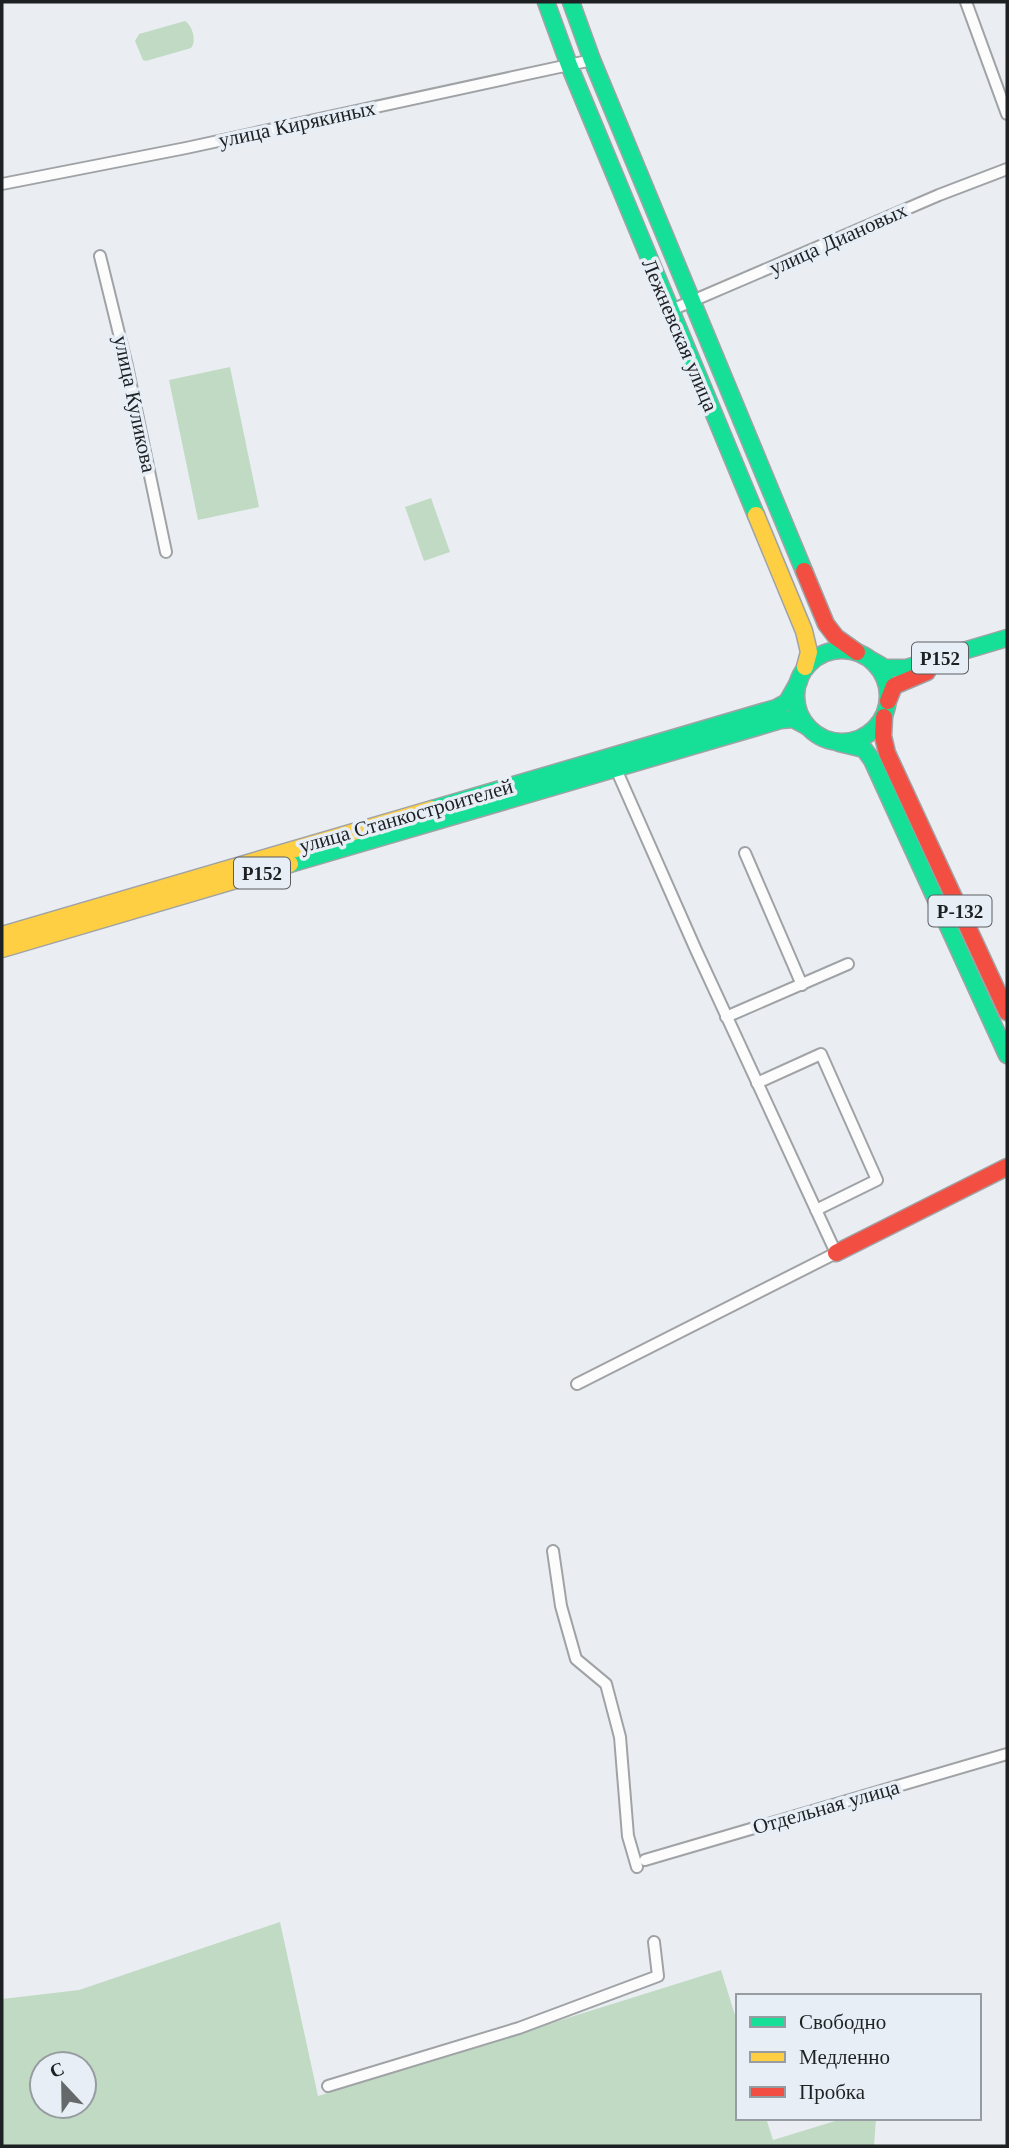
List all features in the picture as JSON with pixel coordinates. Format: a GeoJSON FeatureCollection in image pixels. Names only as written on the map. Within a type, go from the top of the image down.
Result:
{"type":"FeatureCollection","features":[{"type":"Feature","properties":{"kind":"main road","name":"Лежневская улица"},"geometry":{"type":"LineString","coordinates":[[546,2],[669,311],[804,631],[809,652],[802,674]]}},
{"type":"Feature","properties":{"kind":"main road","name":"Лежневская улица"},"geometry":{"type":"LineString","coordinates":[[571,2],[592,60],[827,624],[836,637],[857,652]]}},
{"type":"Feature","properties":{"kind":"main road","name":"Р152"},"geometry":{"type":"LineString","coordinates":[[873,662],[887,668],[906,668],[1007,638]]}},
{"type":"Feature","properties":{"kind":"main road","name":"Р152"},"geometry":{"type":"LineString","coordinates":[[888,701],[894,686],[915,676],[1007,648]]}},
{"type":"Feature","properties":{"kind":"main road"},"geometry":{"type":"LineString","coordinates":[[840,650],[857,652],[873,662],[885,677],[888,701],[884,717],[878,724],[865,736],[839,743],[821,737],[806,726],[796,701],[802,674],[818,656],[840,650]]}},
{"type":"Feature","properties":{"kind":"main road","name":"улица Станкостроителей"},"geometry":{"type":"LineString","coordinates":[[2,935],[776,708],[788,702],[802,674]]}},
{"type":"Feature","properties":{"kind":"main road","name":"Р-132"},"geometry":{"type":"LineString","coordinates":[[884,717],[883,736],[887,753],[1007,1012]]}},
{"type":"Feature","properties":{"kind":"main road","name":"улица Станкостроителей"},"geometry":{"type":"LineString","coordinates":[[2,949],[786,719],[796,720],[806,726]]}},
{"type":"Feature","properties":{"kind":"main road","name":"Р-132"},"geometry":{"type":"LineString","coordinates":[[839,743],[864,749],[872,760],[1007,1055]]}},
{"type":"Feature","properties":{"kind":"main road"},"geometry":{"type":"LineString","coordinates":[[836,1254],[1007,1167]]}},
{"type":"Feature","properties":{"kind":"street"},"geometry":{"type":"LineString","coordinates":[[966,2],[1007,114]]}},
{"type":"Feature","properties":{"kind":"street","name":"улица Кирякиных"},"geometry":{"type":"LineString","coordinates":[[2,184],[186,148],[592,60]]}},
{"type":"Feature","properties":{"kind":"street","name":"улица Диановых"},"geometry":{"type":"LineString","coordinates":[[669,311],[930,199],[1007,169]]}},
{"type":"Feature","properties":{"kind":"street","name":"улица Куликова"},"geometry":{"type":"LineString","coordinates":[[100,256],[127,366],[166,552]]}},
{"type":"Feature","properties":{"kind":"street"},"geometry":{"type":"LineString","coordinates":[[577,1384],[836,1254],[726,1017],[616,769]]}},
{"type":"Feature","properties":{"kind":"street"},"geometry":{"type":"LineString","coordinates":[[745,853],[802,985]]}},
{"type":"Feature","properties":{"kind":"street"},"geometry":{"type":"LineString","coordinates":[[726,1017],[848,964]]}},
{"type":"Feature","properties":{"kind":"street"},"geometry":{"type":"LineString","coordinates":[[757,1083],[821,1054],[877,1180],[816,1210]]}},
{"type":"Feature","properties":{"kind":"street","name":"Отдельная улица"},"geometry":{"type":"LineString","coordinates":[[553,1551],[561,1606],[576,1659],[606,1684],[620,1737],[628,1836],[641,1863],[1007,1754]]}},
{"type":"Feature","properties":{"kind":"street"},"geometry":{"type":"LineString","coordinates":[[328,2086],[519,2028],[657,1976],[654,1942]]}},
{"type":"Feature","properties":{"kind":"green space"},"geometry":{"type":"Polygon","coordinates":[[[185,21],[193,33],[191,48],[143,60],[135,41],[139,34],[185,21]]]}},
{"type":"Feature","properties":{"kind":"green space"},"geometry":{"type":"Polygon","coordinates":[[[230,367],[259,507],[198,520],[169,380],[230,367]]]}},
{"type":"Feature","properties":{"kind":"green space"},"geometry":{"type":"Polygon","coordinates":[[[431,498],[450,552],[424,561],[405,507],[431,498]]]}},
{"type":"Feature","properties":{"kind":"green space"},"geometry":{"type":"Polygon","coordinates":[[[280,1922],[318,2096],[721,1970],[736,2019],[736,2120],[767,2120],[773,2140],[838,2120],[876,2120],[874,2146],[2,2146],[2,1999],[79,1990],[280,1922]]]}},
{"type":"Feature","properties":{"kind":"traffic: fast"},"geometry":{"type":"LineString","coordinates":[[546,2],[569,65],[756,515]]}},
{"type":"Feature","properties":{"kind":"traffic: fast"},"geometry":{"type":"LineString","coordinates":[[571,2],[592,60],[804,571]]}},
{"type":"Feature","properties":{"kind":"traffic: fast"},"geometry":{"type":"LineString","coordinates":[[873,661],[885,668],[906,668],[1007,638]]}},
{"type":"Feature","properties":{"kind":"traffic: fast"},"geometry":{"type":"LineString","coordinates":[[842,650],[860,653],[875,663],[885,678],[888,696],[885,714],[875,729],[860,739],[842,742],[824,739],[809,729],[799,714],[796,696],[799,678],[809,663],[824,653],[842,650]]}},
{"type":"Feature","properties":{"kind":"traffic: fast"},"geometry":{"type":"LineString","coordinates":[[432,809],[776,708],[787,702],[799,681]]}},
{"type":"Feature","properties":{"kind":"traffic: fast"},"geometry":{"type":"LineString","coordinates":[[290,864],[781,720],[793,719],[806,726]]}},
{"type":"Feature","properties":{"kind":"traffic: fast"},"geometry":{"type":"LineString","coordinates":[[839,743],[864,749],[872,760],[1007,1055]]}},
{"type":"Feature","properties":{"kind":"traffic: slow"},"geometry":{"type":"LineString","coordinates":[[756,515],[804,631],[809,652],[805,667]]}},
{"type":"Feature","properties":{"kind":"traffic: slow"},"geometry":{"type":"LineString","coordinates":[[2,935],[432,809]]}},
{"type":"Feature","properties":{"kind":"traffic: slow"},"geometry":{"type":"LineString","coordinates":[[2,949],[290,864]]}},
{"type":"Feature","properties":{"kind":"traffic: jam"},"geometry":{"type":"LineString","coordinates":[[804,571],[826,624],[836,637],[857,652]]}},
{"type":"Feature","properties":{"kind":"traffic: jam"},"geometry":{"type":"LineString","coordinates":[[888,701],[894,686],[927,672]]}},
{"type":"Feature","properties":{"kind":"traffic: jam"},"geometry":{"type":"LineString","coordinates":[[884,717],[883,736],[887,753],[1007,1012]]}},
{"type":"Feature","properties":{"kind":"traffic: jam"},"geometry":{"type":"LineString","coordinates":[[836,1253],[1007,1167]]}}]}
